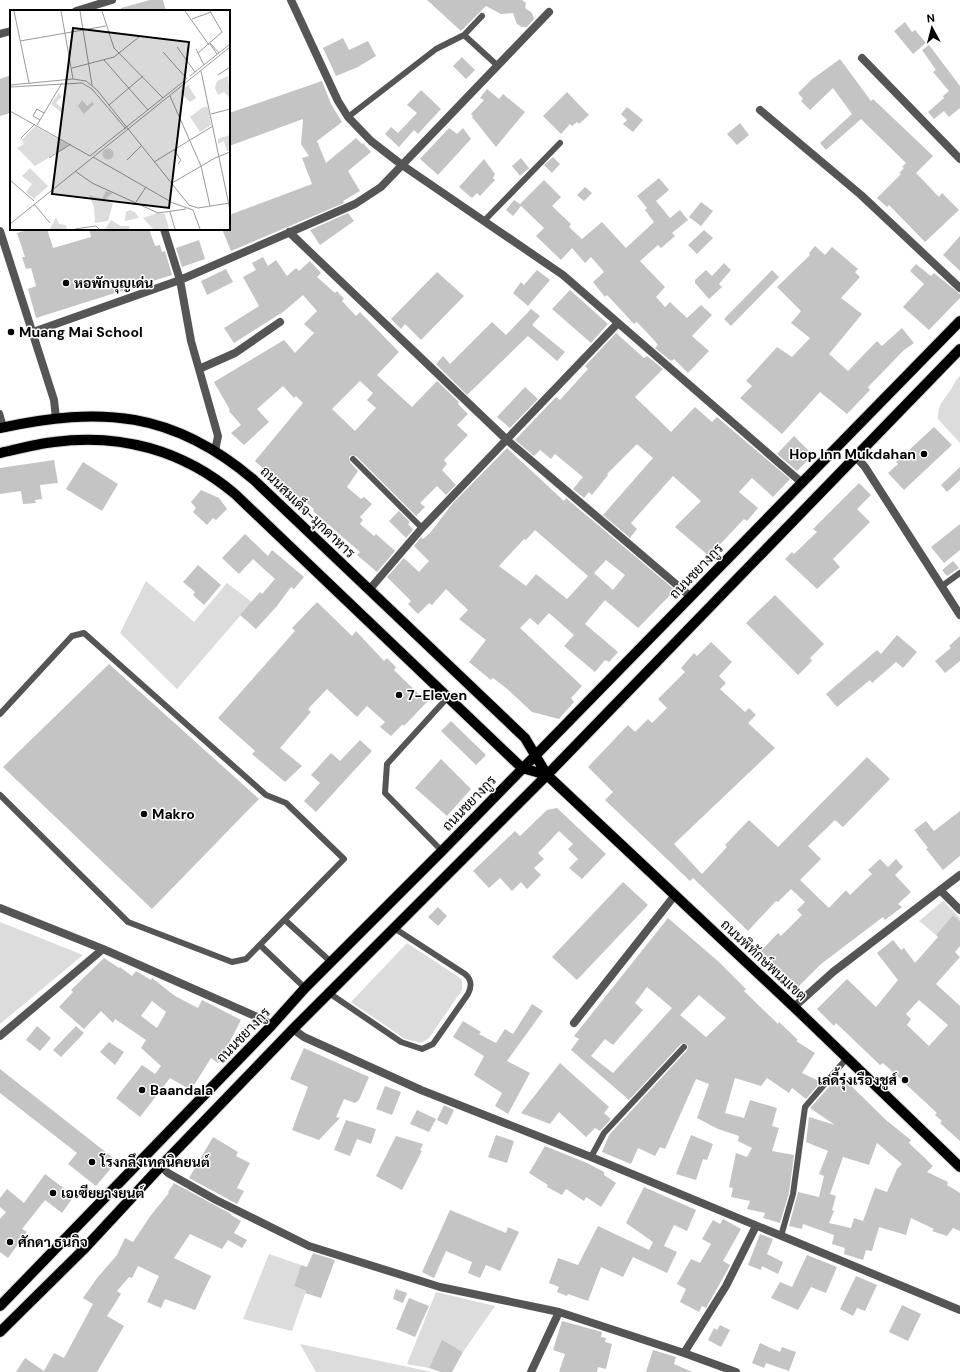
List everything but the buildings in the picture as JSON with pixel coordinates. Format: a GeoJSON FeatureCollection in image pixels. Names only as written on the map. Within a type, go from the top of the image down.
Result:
{"type":"FeatureCollection","features":[{"type":"Feature","properties":{"kind":"main road","name":"ถนนชยางกูร"},"geometry":{"type":"LineString","coordinates":[[0,1306],[271,1026],[305,988],[442,851],[960,321]]}},
{"type":"Feature","properties":{"kind":"main road"},"geometry":{"type":"LineString","coordinates":[[0,1332],[84,1248],[293,1029],[547,775],[960,349]]}},
{"type":"Feature","properties":{"kind":"main road","name":"ถนนสมเด็จ-มุกดาหาร"},"geometry":{"type":"LineString","coordinates":[[2,427],[56,418],[111,416],[138,419],[161,425],[215,451],[254,480],[525,738],[536,754],[547,775]]}},
{"type":"Feature","properties":{"kind":"main road"},"geometry":{"type":"LineString","coordinates":[[0,453],[52,442],[104,440],[126,442],[148,447],[186,461],[221,482],[235,494],[522,768],[547,775]]}},
{"type":"Feature","properties":{"kind":"main road","name":"ถนนพิทักษ์พนมเขต"},"geometry":{"type":"LineString","coordinates":[[547,775],[794,1007],[959,1165]]}},
{"type":"Feature","properties":{"kind":"main road"},"geometry":{"type":"LineString","coordinates":[[70,1235],[84,1248]]}},
{"type":"Feature","properties":{"kind":"street"},"geometry":{"type":"LineString","coordinates":[[80,10],[112,0]]}},
{"type":"Feature","properties":{"kind":"street"},"geometry":{"type":"LineString","coordinates":[[291,0],[324,74],[348,117],[371,141],[402,165],[563,275],[801,482]]}},
{"type":"Feature","properties":{"kind":"street"},"geometry":{"type":"LineString","coordinates":[[33,332],[180,280],[367,198],[381,188],[549,12]]}},
{"type":"Feature","properties":{"kind":"street"},"geometry":{"type":"LineString","coordinates":[[0,34],[10,31]]}},
{"type":"Feature","properties":{"kind":"street"},"geometry":{"type":"LineString","coordinates":[[862,58],[960,159]]}},
{"type":"Feature","properties":{"kind":"street"},"geometry":{"type":"LineString","coordinates":[[760,110],[861,195],[960,288]]}},
{"type":"Feature","properties":{"kind":"street"},"geometry":{"type":"LineString","coordinates":[[164,230],[180,280],[191,341],[218,436],[215,451]]}},
{"type":"Feature","properties":{"kind":"street"},"geometry":{"type":"LineString","coordinates":[[0,231],[54,400],[56,418]]}},
{"type":"Feature","properties":{"kind":"street"},"geometry":{"type":"LineString","coordinates":[[289,232],[507,440],[691,597]]}},
{"type":"Feature","properties":{"kind":"street"},"geometry":{"type":"LineString","coordinates":[[199,369],[235,353],[280,322]]}},
{"type":"Feature","properties":{"kind":"street"},"geometry":{"type":"LineString","coordinates":[[369,590],[422,528],[618,322]]}},
{"type":"Feature","properties":{"kind":"street"},"geometry":{"type":"LineString","coordinates":[[856,457],[865,467],[960,615]]}},
{"type":"Feature","properties":{"kind":"street"},"geometry":{"type":"LineString","coordinates":[[794,1007],[833,972],[960,875]]}},
{"type":"Feature","properties":{"kind":"street"},"geometry":{"type":"LineString","coordinates":[[940,890],[960,910]]}},
{"type":"Feature","properties":{"kind":"street"},"geometry":{"type":"LineString","coordinates":[[574,1023],[675,895]]}},
{"type":"Feature","properties":{"kind":"street"},"geometry":{"type":"LineString","coordinates":[[0,908],[103,949],[264,1020],[271,1026]]}},
{"type":"Feature","properties":{"kind":"street"},"geometry":{"type":"LineString","coordinates":[[0,1036],[103,949]]}},
{"type":"Feature","properties":{"kind":"street"},"geometry":{"type":"LineString","coordinates":[[293,1029],[304,1037],[421,1090],[591,1157],[960,1310]]}},
{"type":"Feature","properties":{"kind":"street"},"geometry":{"type":"LineString","coordinates":[[161,1166],[168,1173],[216,1200],[309,1246],[440,1286],[559,1312],[684,1353],[736,1372]]}},
{"type":"Feature","properties":{"kind":"street"},"geometry":{"type":"LineString","coordinates":[[684,1353],[726,1286],[756,1226]]}},
{"type":"Feature","properties":{"kind":"street"},"geometry":{"type":"LineString","coordinates":[[531,1372],[559,1312]]}},
{"type":"Feature","properties":{"kind":"lane"},"geometry":{"type":"LineString","coordinates":[[348,117],[436,49],[464,35],[482,16]]}},
{"type":"Feature","properties":{"kind":"lane"},"geometry":{"type":"LineString","coordinates":[[464,35],[498,66]]}},
{"type":"Feature","properties":{"kind":"lane"},"geometry":{"type":"LineString","coordinates":[[484,220],[560,143]]}},
{"type":"Feature","properties":{"kind":"lane"},"geometry":{"type":"LineString","coordinates":[[0,413],[2,427]]}},
{"type":"Feature","properties":{"kind":"lane"},"geometry":{"type":"LineString","coordinates":[[353,459],[422,528]]}},
{"type":"Feature","properties":{"kind":"lane"},"geometry":{"type":"LineString","coordinates":[[942,586],[960,573]]}},
{"type":"Feature","properties":{"kind":"lane"},"geometry":{"type":"LineString","coordinates":[[0,714],[72,636],[84,633],[266,795],[286,803],[344,859],[246,959],[232,962],[128,922],[0,795]]}},
{"type":"Feature","properties":{"kind":"lane"},"geometry":{"type":"LineString","coordinates":[[442,851],[385,793],[387,764],[448,697]]}},
{"type":"Feature","properties":{"kind":"lane"},"geometry":{"type":"LineString","coordinates":[[285,920],[331,962]]}},
{"type":"Feature","properties":{"kind":"lane"},"geometry":{"type":"LineString","coordinates":[[329,993],[401,1042],[422,1049],[433,1044],[468,994],[471,986],[470,981],[465,974],[394,928]]}},
{"type":"Feature","properties":{"kind":"lane"},"geometry":{"type":"LineString","coordinates":[[260,945],[305,988]]}},
{"type":"Feature","properties":{"kind":"lane"},"geometry":{"type":"LineString","coordinates":[[591,1157],[604,1133],[684,1047]]}},
{"type":"Feature","properties":{"kind":"lane"},"geometry":{"type":"LineString","coordinates":[[781,1236],[793,1194],[805,1107],[847,1058]]}},
{"type":"Feature","properties":{"kind":"shaded area"},"geometry":{"type":"Polygon","coordinates":[[[960,376],[960,443],[938,419],[941,404],[960,376]]]}},
{"type":"Feature","properties":{"kind":"shaded area"},"geometry":{"type":"Polygon","coordinates":[[[146,581],[194,622],[227,583],[252,602],[177,689],[120,633],[146,581]]]}},
{"type":"Feature","properties":{"kind":"shaded area"},"geometry":{"type":"Polygon","coordinates":[[[943,901],[960,918],[960,921],[953,915],[936,935],[919,921],[943,901]]]}},
{"type":"Feature","properties":{"kind":"shaded area"},"geometry":{"type":"Polygon","coordinates":[[[0,922],[83,955],[0,1024],[0,922]]]}},
{"type":"Feature","properties":{"kind":"shaded area"},"geometry":{"type":"Polygon","coordinates":[[[407,943],[460,978],[462,981],[462,990],[429,1038],[421,1043],[405,1039],[351,1002],[407,943]]]}},
{"type":"Feature","properties":{"kind":"shaded area"},"geometry":{"type":"Polygon","coordinates":[[[269,1254],[301,1265],[294,1286],[306,1291],[292,1331],[243,1319],[269,1254]]]}},
{"type":"Feature","properties":{"kind":"shaded area"},"geometry":{"type":"Polygon","coordinates":[[[436,1292],[495,1306],[463,1352],[442,1341],[429,1368],[407,1364],[436,1292]]]}},
{"type":"Feature","properties":{"kind":"shaded area"},"geometry":{"type":"Polygon","coordinates":[[[300,1344],[432,1372],[316,1372],[300,1344]]]}},
{"type":"Feature","properties":{"kind":"place","name":"หอพักบุญเด่น"},"geometry":{"type":"Point","coordinates":[66,283]}},
{"type":"Feature","properties":{"kind":"place","name":"Muang Mai School"},"geometry":{"type":"Point","coordinates":[11,332]}},
{"type":"Feature","properties":{"kind":"place","name":"Hop Inn Mukdahan"},"geometry":{"type":"Point","coordinates":[924,454]}},
{"type":"Feature","properties":{"kind":"place","name":"7-Eleven"},"geometry":{"type":"Point","coordinates":[399,695]}},
{"type":"Feature","properties":{"kind":"place","name":"Makro"},"geometry":{"type":"Point","coordinates":[144,814]}},
{"type":"Feature","properties":{"kind":"place","name":"เลดี้รุ่งเรืองชูส์"},"geometry":{"type":"Point","coordinates":[905,1080]}},
{"type":"Feature","properties":{"kind":"place","name":"Baandala"},"geometry":{"type":"Point","coordinates":[142,1090]}},
{"type":"Feature","properties":{"kind":"place","name":"โรงกลึงเทคนิคยนต์"},"geometry":{"type":"Point","coordinates":[92,1162]}},
{"type":"Feature","properties":{"kind":"place","name":"เอเซียยางยนต์"},"geometry":{"type":"Point","coordinates":[53,1193]}},
{"type":"Feature","properties":{"kind":"place","name":"ศักดา ธนกิจ"},"geometry":{"type":"Point","coordinates":[10,1242]}}]}
